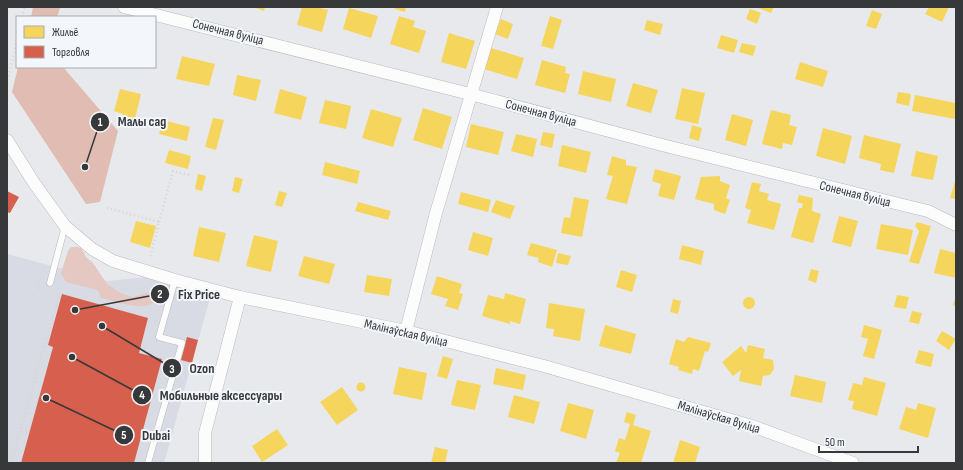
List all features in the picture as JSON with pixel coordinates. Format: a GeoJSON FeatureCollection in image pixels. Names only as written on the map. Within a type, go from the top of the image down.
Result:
{"type":"FeatureCollection","features":[{"type":"Feature","properties":{"kind":"street","name":"Сонечная вуліца"},"geometry":{"type":"LineString","coordinates":[[124,7],[470,94],[662,145],[928,211],[956,225]]}},
{"type":"Feature","properties":{"kind":"street"},"geometry":{"type":"LineString","coordinates":[[406,331],[436,213],[497,7]]}},
{"type":"Feature","properties":{"kind":"street","name":"Малінаўская вуліца"},"geometry":{"type":"LineString","coordinates":[[7,140],[34,183],[65,226],[92,249],[113,260],[175,280],[240,298],[406,331],[544,366],[687,406],[752,426],[853,463]]}},
{"type":"Feature","properties":{"kind":"street"},"geometry":{"type":"LineString","coordinates":[[205,463],[204,433],[240,298]]}},
{"type":"Feature","properties":{"kind":"lane"},"geometry":{"type":"LineString","coordinates":[[50,283],[65,226]]}},
{"type":"Feature","properties":{"kind":"lane"},"geometry":{"type":"LineString","coordinates":[[148,463],[182,343],[159,336],[175,280]]}},
{"type":"Feature","properties":{"kind":"path"},"geometry":{"type":"LineString","coordinates":[[7,84],[16,44]]}},
{"type":"Feature","properties":{"kind":"path"},"geometry":{"type":"LineString","coordinates":[[150,258],[173,171],[190,175]]}},
{"type":"Feature","properties":{"kind":"path"},"geometry":{"type":"LineString","coordinates":[[107,208],[159,222]]}},
{"type":"Feature","properties":{"kind":"path"},"geometry":{"type":"LineString","coordinates":[[11,463],[49,337],[59,295],[37,288],[43,272]]}},
{"type":"Feature","properties":{"kind":"path"},"geometry":{"type":"LineString","coordinates":[[21,428],[30,430]]}},
{"type":"Feature","properties":{"kind":"shaded area"},"geometry":{"type":"Polygon","coordinates":[[[33,7],[60,8],[57,16],[31,16],[33,7]]]}},
{"type":"Feature","properties":{"kind":"shaded area"},"geometry":{"type":"Polygon","coordinates":[[[18,68],[64,68],[118,131],[100,202],[86,204],[12,92],[18,68]]]}},
{"type":"Feature","properties":{"kind":"shaded area"},"geometry":{"type":"Polygon","coordinates":[[[71,247],[78,247],[82,249],[86,257],[93,263],[107,284],[122,294],[133,297],[146,293],[154,294],[155,301],[144,306],[130,305],[101,298],[98,290],[66,282],[61,273],[68,251],[71,247]]]}},
{"type":"Feature","properties":{"kind":"shaded area"},"geometry":{"type":"Polygon","coordinates":[[[7,254],[108,281],[147,277],[211,294],[164,463],[7,463],[7,254]]]}},
{"type":"Feature","properties":{"kind":"building: Жильё"},"geometry":{"type":"Polygon","coordinates":[[[253,7],[265,7],[264,11],[253,7]]]}},
{"type":"Feature","properties":{"kind":"building: Жильё"},"geometry":{"type":"Polygon","coordinates":[[[302,7],[316,7],[328,10],[322,32],[297,25],[302,7]]]}},
{"type":"Feature","properties":{"kind":"building: Жильё"},"geometry":{"type":"Polygon","coordinates":[[[396,7],[406,7],[405,12],[395,9],[396,7]]]}},
{"type":"Feature","properties":{"kind":"building: Жильё"},"geometry":{"type":"Polygon","coordinates":[[[756,7],[774,7],[771,13],[756,7]]]}},
{"type":"Feature","properties":{"kind":"building: Жильё"},"geometry":{"type":"Polygon","coordinates":[[[929,7],[949,7],[942,22],[925,14],[929,7]]]}},
{"type":"Feature","properties":{"kind":"building: Жильё"},"geometry":{"type":"Polygon","coordinates":[[[349,8],[378,16],[371,38],[343,29],[349,8]]]}},
{"type":"Feature","properties":{"kind":"building: Жильё"},"geometry":{"type":"Polygon","coordinates":[[[750,9],[761,13],[757,24],[746,19],[750,9]]]}},
{"type":"Feature","properties":{"kind":"building: Жильё"},"geometry":{"type":"Polygon","coordinates":[[[872,10],[882,14],[876,29],[866,26],[872,10]]]}},
{"type":"Feature","properties":{"kind":"building: Жильё"},"geometry":{"type":"Polygon","coordinates":[[[399,16],[415,21],[413,27],[426,31],[419,53],[390,44],[399,16]]]}},
{"type":"Feature","properties":{"kind":"building: Жильё"},"geometry":{"type":"Polygon","coordinates":[[[550,16],[562,20],[553,49],[541,46],[550,16]]]}},
{"type":"Feature","properties":{"kind":"building: Жильё"},"geometry":{"type":"Polygon","coordinates":[[[501,19],[513,24],[508,39],[495,34],[501,19]]]}},
{"type":"Feature","properties":{"kind":"building: Жильё"},"geometry":{"type":"Polygon","coordinates":[[[647,20],[663,24],[660,35],[644,30],[647,20]]]}},
{"type":"Feature","properties":{"kind":"building: Жильё"},"geometry":{"type":"Polygon","coordinates":[[[449,33],[475,41],[466,69],[441,62],[449,33]]]}},
{"type":"Feature","properties":{"kind":"building: Жильё"},"geometry":{"type":"Polygon","coordinates":[[[721,35],[738,40],[734,53],[717,48],[721,35]]]}},
{"type":"Feature","properties":{"kind":"building: Жильё"},"geometry":{"type":"Polygon","coordinates":[[[742,43],[756,46],[753,56],[739,52],[742,43]]]}},
{"type":"Feature","properties":{"kind":"building: Жильё"},"geometry":{"type":"Polygon","coordinates":[[[491,48],[524,58],[517,79],[484,69],[491,48]]]}},
{"type":"Feature","properties":{"kind":"building: Жильё"},"geometry":{"type":"Polygon","coordinates":[[[182,56],[215,64],[209,86],[176,79],[182,56]]]}},
{"type":"Feature","properties":{"kind":"building: Жильё"},"geometry":{"type":"Polygon","coordinates":[[[542,60],[566,67],[565,73],[570,74],[565,93],[535,85],[542,60]]]}},
{"type":"Feature","properties":{"kind":"building: Жильё"},"geometry":{"type":"Polygon","coordinates":[[[800,62],[828,71],[823,87],[795,79],[800,62]]]}},
{"type":"Feature","properties":{"kind":"building: Жильё"},"geometry":{"type":"Polygon","coordinates":[[[583,71],[616,79],[611,102],[578,94],[583,71]]]}},
{"type":"Feature","properties":{"kind":"building: Жильё"},"geometry":{"type":"Polygon","coordinates":[[[237,75],[261,80],[256,101],[233,95],[237,75]]]}},
{"type":"Feature","properties":{"kind":"building: Жильё"},"geometry":{"type":"Polygon","coordinates":[[[633,83],[658,90],[651,113],[626,106],[633,83]]]}},
{"type":"Feature","properties":{"kind":"building: Жильё"},"geometry":{"type":"Polygon","coordinates":[[[682,88],[705,93],[698,124],[675,119],[682,88]]]}},
{"type":"Feature","properties":{"kind":"building: Жильё"},"geometry":{"type":"Polygon","coordinates":[[[120,89],[141,94],[134,123],[121,119],[123,114],[114,111],[120,89]]]}},
{"type":"Feature","properties":{"kind":"building: Жильё"},"geometry":{"type":"Polygon","coordinates":[[[280,89],[307,97],[301,120],[274,113],[280,89]]]}},
{"type":"Feature","properties":{"kind":"building: Жильё"},"geometry":{"type":"Polygon","coordinates":[[[898,92],[911,94],[909,106],[896,103],[898,92]]]}},
{"type":"Feature","properties":{"kind":"building: Жильё"},"geometry":{"type":"Polygon","coordinates":[[[915,95],[956,103],[955,119],[912,111],[915,95]]]}},
{"type":"Feature","properties":{"kind":"building: Жильё"},"geometry":{"type":"Polygon","coordinates":[[[325,100],[351,106],[346,129],[319,123],[325,100]]]}},
{"type":"Feature","properties":{"kind":"building: Жильё"},"geometry":{"type":"Polygon","coordinates":[[[423,108],[452,117],[442,149],[413,140],[423,108]]]}},
{"type":"Feature","properties":{"kind":"building: Жильё"},"geometry":{"type":"Polygon","coordinates":[[[371,109],[402,118],[393,147],[362,138],[371,109]]]}},
{"type":"Feature","properties":{"kind":"building: Жильё"},"geometry":{"type":"Polygon","coordinates":[[[771,110],[791,115],[789,125],[797,127],[792,145],[783,143],[782,149],[762,144],[771,110]]]}},
{"type":"Feature","properties":{"kind":"building: Жильё"},"geometry":{"type":"Polygon","coordinates":[[[732,114],[753,120],[746,146],[725,140],[732,114]]]}},
{"type":"Feature","properties":{"kind":"building: Жильё"},"geometry":{"type":"Polygon","coordinates":[[[213,118],[224,120],[216,150],[205,147],[213,118]]]}},
{"type":"Feature","properties":{"kind":"building: Жильё"},"geometry":{"type":"Polygon","coordinates":[[[163,120],[190,127],[187,141],[159,134],[163,120]]]}},
{"type":"Feature","properties":{"kind":"building: Жильё"},"geometry":{"type":"Polygon","coordinates":[[[471,124],[504,132],[498,155],[466,147],[471,124]]]}},
{"type":"Feature","properties":{"kind":"building: Жильё"},"geometry":{"type":"Polygon","coordinates":[[[692,125],[702,128],[699,141],[689,138],[692,125]]]}},
{"type":"Feature","properties":{"kind":"building: Жильё"},"geometry":{"type":"Polygon","coordinates":[[[823,128],[852,136],[845,164],[816,156],[823,128]]]}},
{"type":"Feature","properties":{"kind":"building: Жильё"},"geometry":{"type":"Polygon","coordinates":[[[543,132],[555,134],[552,148],[540,145],[543,132]]]}},
{"type":"Feature","properties":{"kind":"building: Жильё"},"geometry":{"type":"Polygon","coordinates":[[[516,134],[537,139],[533,157],[511,151],[516,134]]]}},
{"type":"Feature","properties":{"kind":"building: Жильё"},"geometry":{"type":"Polygon","coordinates":[[[864,135],[901,144],[894,173],[880,170],[881,164],[859,158],[864,135]]]}},
{"type":"Feature","properties":{"kind":"building: Жильё"},"geometry":{"type":"Polygon","coordinates":[[[562,145],[591,152],[586,173],[558,166],[562,145]]]}},
{"type":"Feature","properties":{"kind":"building: Жильё"},"geometry":{"type":"Polygon","coordinates":[[[169,150],[191,156],[188,169],[165,163],[169,150]]]}},
{"type":"Feature","properties":{"kind":"building: Жильё"},"geometry":{"type":"Polygon","coordinates":[[[916,151],[938,156],[933,180],[911,176],[916,151]]]}},
{"type":"Feature","properties":{"kind":"building: Жильё"},"geometry":{"type":"Polygon","coordinates":[[[612,156],[626,160],[626,165],[637,167],[627,204],[606,199],[613,176],[607,175],[612,156]]]}},
{"type":"Feature","properties":{"kind":"building: Жильё"},"geometry":{"type":"Polygon","coordinates":[[[325,162],[360,171],[357,184],[322,175],[325,162]]]}},
{"type":"Feature","properties":{"kind":"building: Жильё"},"geometry":{"type":"Polygon","coordinates":[[[655,169],[681,176],[674,200],[658,196],[661,184],[652,181],[655,169]]]}},
{"type":"Feature","properties":{"kind":"building: Жильё"},"geometry":{"type":"Polygon","coordinates":[[[198,174],[206,176],[202,191],[195,189],[198,174]]]}},
{"type":"Feature","properties":{"kind":"building: Жильё"},"geometry":{"type":"Polygon","coordinates":[[[720,176],[720,181],[730,185],[726,198],[730,200],[725,214],[714,210],[714,204],[695,199],[701,177],[720,176]]]}},
{"type":"Feature","properties":{"kind":"building: Жильё"},"geometry":{"type":"Polygon","coordinates":[[[235,177],[243,179],[239,193],[232,191],[235,177]]]}},
{"type":"Feature","properties":{"kind":"building: Жильё"},"geometry":{"type":"Polygon","coordinates":[[[956,178],[956,199],[950,198],[956,178]]]}},
{"type":"Feature","properties":{"kind":"building: Жильё"},"geometry":{"type":"Polygon","coordinates":[[[752,182],[761,184],[759,191],[769,194],[767,200],[781,204],[774,230],[747,223],[751,210],[745,208],[752,182]]]}},
{"type":"Feature","properties":{"kind":"building: Жильё"},"geometry":{"type":"Polygon","coordinates":[[[279,191],[287,193],[282,207],[275,205],[279,191]]]}},
{"type":"Feature","properties":{"kind":"building: Жильё"},"geometry":{"type":"Polygon","coordinates":[[[461,192],[491,200],[488,212],[458,204],[461,192]]]}},
{"type":"Feature","properties":{"kind":"building: Жильё"},"geometry":{"type":"Polygon","coordinates":[[[799,195],[813,198],[812,211],[821,214],[813,243],[791,237],[799,208],[802,208],[803,204],[797,202],[799,195]]]}},
{"type":"Feature","properties":{"kind":"building: Жильё"},"geometry":{"type":"Polygon","coordinates":[[[574,197],[589,200],[582,237],[561,233],[564,217],[570,218],[574,197]]]}},
{"type":"Feature","properties":{"kind":"building: Жильё"},"geometry":{"type":"Polygon","coordinates":[[[496,200],[515,206],[510,219],[491,212],[496,200]]]}},
{"type":"Feature","properties":{"kind":"building: Жильё"},"geometry":{"type":"Polygon","coordinates":[[[358,202],[391,211],[388,220],[355,211],[358,202]]]}},
{"type":"Feature","properties":{"kind":"building: Жильё"},"geometry":{"type":"Polygon","coordinates":[[[839,216],[858,221],[851,247],[832,242],[839,216]]]}},
{"type":"Feature","properties":{"kind":"building: Жильё"},"geometry":{"type":"Polygon","coordinates":[[[136,221],[156,226],[150,248],[130,242],[136,221]]]}},
{"type":"Feature","properties":{"kind":"building: Жильё"},"geometry":{"type":"Polygon","coordinates":[[[917,222],[931,226],[919,264],[909,262],[919,231],[915,226],[917,222]]]}},
{"type":"Feature","properties":{"kind":"building: Жильё"},"geometry":{"type":"Polygon","coordinates":[[[881,224],[913,230],[908,255],[876,249],[881,224]]]}},
{"type":"Feature","properties":{"kind":"building: Жильё"},"geometry":{"type":"Polygon","coordinates":[[[199,227],[226,233],[219,262],[193,256],[199,227]]]}},
{"type":"Feature","properties":{"kind":"building: Жильё"},"geometry":{"type":"Polygon","coordinates":[[[473,232],[493,238],[488,256],[468,250],[473,232]]]}},
{"type":"Feature","properties":{"kind":"building: Жильё"},"geometry":{"type":"Polygon","coordinates":[[[254,235],[278,241],[271,272],[246,266],[254,235]]]}},
{"type":"Feature","properties":{"kind":"building: Жильё"},"geometry":{"type":"Polygon","coordinates":[[[531,243],[557,250],[552,267],[538,262],[539,258],[527,255],[531,243]]]}},
{"type":"Feature","properties":{"kind":"building: Жильё"},"geometry":{"type":"Polygon","coordinates":[[[682,245],[704,251],[701,265],[679,259],[682,245]]]}},
{"type":"Feature","properties":{"kind":"building: Жильё"},"geometry":{"type":"Polygon","coordinates":[[[940,249],[956,253],[956,278],[934,273],[940,249]]]}},
{"type":"Feature","properties":{"kind":"building: Жильё"},"geometry":{"type":"Polygon","coordinates":[[[558,253],[571,256],[568,265],[556,263],[558,253]]]}},
{"type":"Feature","properties":{"kind":"building: Жильё"},"geometry":{"type":"Polygon","coordinates":[[[304,256],[335,264],[329,284],[298,276],[304,256]]]}},
{"type":"Feature","properties":{"kind":"building: Жильё"},"geometry":{"type":"Polygon","coordinates":[[[811,269],[819,271],[816,283],[808,280],[811,269]]]}},
{"type":"Feature","properties":{"kind":"building: Жильё"},"geometry":{"type":"Polygon","coordinates":[[[621,270],[637,275],[632,292],[616,287],[621,270]]]}},
{"type":"Feature","properties":{"kind":"building: Жильё"},"geometry":{"type":"Polygon","coordinates":[[[367,275],[392,279],[389,296],[364,292],[367,275]]]}},
{"type":"Feature","properties":{"kind":"building: Жильё"},"geometry":{"type":"Polygon","coordinates":[[[437,276],[462,284],[459,293],[463,294],[458,310],[445,306],[448,299],[431,294],[437,276]]]}},
{"type":"Feature","properties":{"kind":"building: Жильё"},"geometry":{"type":"Polygon","coordinates":[[[505,293],[526,299],[520,324],[510,321],[510,324],[482,316],[488,295],[504,299],[505,293]]]}},
{"type":"Feature","properties":{"kind":"building: Жильё"},"geometry":{"type":"Polygon","coordinates":[[[897,295],[909,297],[906,309],[894,307],[897,295]]]}},
{"type":"Feature","properties":{"kind":"building: Жильё"},"geometry":{"type":"Polygon","coordinates":[[[956,296],[956,306],[953,305],[956,296]]]}},
{"type":"Feature","properties":{"kind":"building: Жильё"},"geometry":{"type":"Polygon","coordinates":[[[749,297],[753,299],[755,303],[753,307],[749,309],[745,307],[743,303],[745,299],[749,297]]]}},
{"type":"Feature","properties":{"kind":"building: Жильё"},"geometry":{"type":"Polygon","coordinates":[[[673,299],[681,301],[678,314],[670,312],[673,299]]]}},
{"type":"Feature","properties":{"kind":"building: Жильё"},"geometry":{"type":"Polygon","coordinates":[[[549,303],[585,309],[580,341],[553,336],[554,329],[546,328],[549,303]]]}},
{"type":"Feature","properties":{"kind":"building: Жильё"},"geometry":{"type":"Polygon","coordinates":[[[912,311],[922,313],[919,324],[909,322],[912,311]]]}},
{"type":"Feature","properties":{"kind":"building: Жильё"},"geometry":{"type":"Polygon","coordinates":[[[605,325],[636,334],[631,354],[599,346],[605,325]]]}},
{"type":"Feature","properties":{"kind":"building: Жильё"},"geometry":{"type":"Polygon","coordinates":[[[864,325],[882,330],[874,359],[863,356],[868,339],[861,337],[864,325]]]}},
{"type":"Feature","properties":{"kind":"building: Жильё"},"geometry":{"type":"Polygon","coordinates":[[[942,331],[956,339],[949,350],[936,341],[942,331]]]}},
{"type":"Feature","properties":{"kind":"building: Жильё"},"geometry":{"type":"Polygon","coordinates":[[[688,337],[711,343],[708,352],[705,351],[699,371],[693,369],[692,374],[678,370],[679,367],[669,364],[676,339],[684,342],[688,337]]]}},
{"type":"Feature","properties":{"kind":"building: Жильё"},"geometry":{"type":"Polygon","coordinates":[[[748,345],[765,349],[763,358],[773,360],[774,369],[770,375],[763,376],[761,386],[739,381],[741,370],[733,376],[722,362],[741,346],[746,353],[748,345]]]}},
{"type":"Feature","properties":{"kind":"building: Жильё"},"geometry":{"type":"Polygon","coordinates":[[[919,350],[934,354],[931,367],[915,363],[919,350]]]}},
{"type":"Feature","properties":{"kind":"building: Жильё"},"geometry":{"type":"Polygon","coordinates":[[[443,356],[453,359],[447,379],[437,376],[443,356]]]}},
{"type":"Feature","properties":{"kind":"building: Жильё"},"geometry":{"type":"Polygon","coordinates":[[[399,367],[427,373],[422,400],[393,394],[399,367]]]}},
{"type":"Feature","properties":{"kind":"building: Жильё"},"geometry":{"type":"Polygon","coordinates":[[[496,368],[526,375],[523,390],[493,384],[496,368]]]}},
{"type":"Feature","properties":{"kind":"building: Жильё"},"geometry":{"type":"Polygon","coordinates":[[[795,375],[826,382],[822,403],[790,396],[795,375]]]}},
{"type":"Feature","properties":{"kind":"building: Жильё"},"geometry":{"type":"Polygon","coordinates":[[[864,377],[886,383],[877,416],[852,409],[854,401],[848,400],[853,383],[862,385],[864,377]]]}},
{"type":"Feature","properties":{"kind":"building: Жильё"},"geometry":{"type":"Polygon","coordinates":[[[457,380],[481,385],[475,410],[451,405],[457,380]]]}},
{"type":"Feature","properties":{"kind":"building: Жильё"},"geometry":{"type":"Polygon","coordinates":[[[359,383],[363,383],[365,387],[363,391],[359,391],[357,389],[357,385],[359,383]]]}},
{"type":"Feature","properties":{"kind":"building: Жильё"},"geometry":{"type":"Polygon","coordinates":[[[342,387],[358,410],[337,425],[320,402],[342,387]]]}},
{"type":"Feature","properties":{"kind":"building: Жильё"},"geometry":{"type":"Polygon","coordinates":[[[514,395],[540,402],[534,424],[508,417],[514,395]]]}},
{"type":"Feature","properties":{"kind":"building: Жильё"},"geometry":{"type":"Polygon","coordinates":[[[568,403],[594,410],[586,439],[560,431],[568,403]]]}},
{"type":"Feature","properties":{"kind":"building: Жильё"},"geometry":{"type":"Polygon","coordinates":[[[918,403],[936,408],[928,438],[899,429],[906,407],[916,410],[918,403]]]}},
{"type":"Feature","properties":{"kind":"building: Жильё"},"geometry":{"type":"Polygon","coordinates":[[[627,412],[636,415],[633,425],[651,431],[641,463],[616,463],[620,453],[615,451],[619,438],[625,440],[630,424],[624,422],[627,412]]]}},
{"type":"Feature","properties":{"kind":"building: Жильё"},"geometry":{"type":"Polygon","coordinates":[[[277,429],[288,445],[262,462],[252,446],[277,429]]]}},
{"type":"Feature","properties":{"kind":"building: Жильё"},"geometry":{"type":"Polygon","coordinates":[[[680,440],[700,447],[695,463],[673,463],[680,440]]]}},
{"type":"Feature","properties":{"kind":"building: Жильё"},"geometry":{"type":"Polygon","coordinates":[[[435,447],[448,450],[445,463],[431,463],[435,447]]]}},
{"type":"Feature","properties":{"kind":"building: Торговля"},"geometry":{"type":"Polygon","coordinates":[[[7,191],[19,197],[10,213],[7,212],[7,191]]]}},
{"type":"Feature","properties":{"kind":"building: Торговля"},"geometry":{"type":"Polygon","coordinates":[[[62,294],[148,318],[139,353],[162,359],[134,463],[21,463],[53,347],[48,345],[62,294]]]}},
{"type":"Feature","properties":{"kind":"building: Торговля"},"geometry":{"type":"Polygon","coordinates":[[[187,337],[198,340],[192,363],[181,360],[187,337]]]}},
{"type":"Feature","properties":{"kind":"place","name":"Малы сад"},"geometry":{"type":"Point","coordinates":[85,167]}},
{"type":"Feature","properties":{"kind":"place","name":"Fix Price"},"geometry":{"type":"Point","coordinates":[75,310]}},
{"type":"Feature","properties":{"kind":"place","name":"Ozon"},"geometry":{"type":"Point","coordinates":[102,326]}},
{"type":"Feature","properties":{"kind":"place","name":"Мобильные аксессуары"},"geometry":{"type":"Point","coordinates":[72,357]}},
{"type":"Feature","properties":{"kind":"place","name":"Dubai"},"geometry":{"type":"Point","coordinates":[46,398]}}]}
